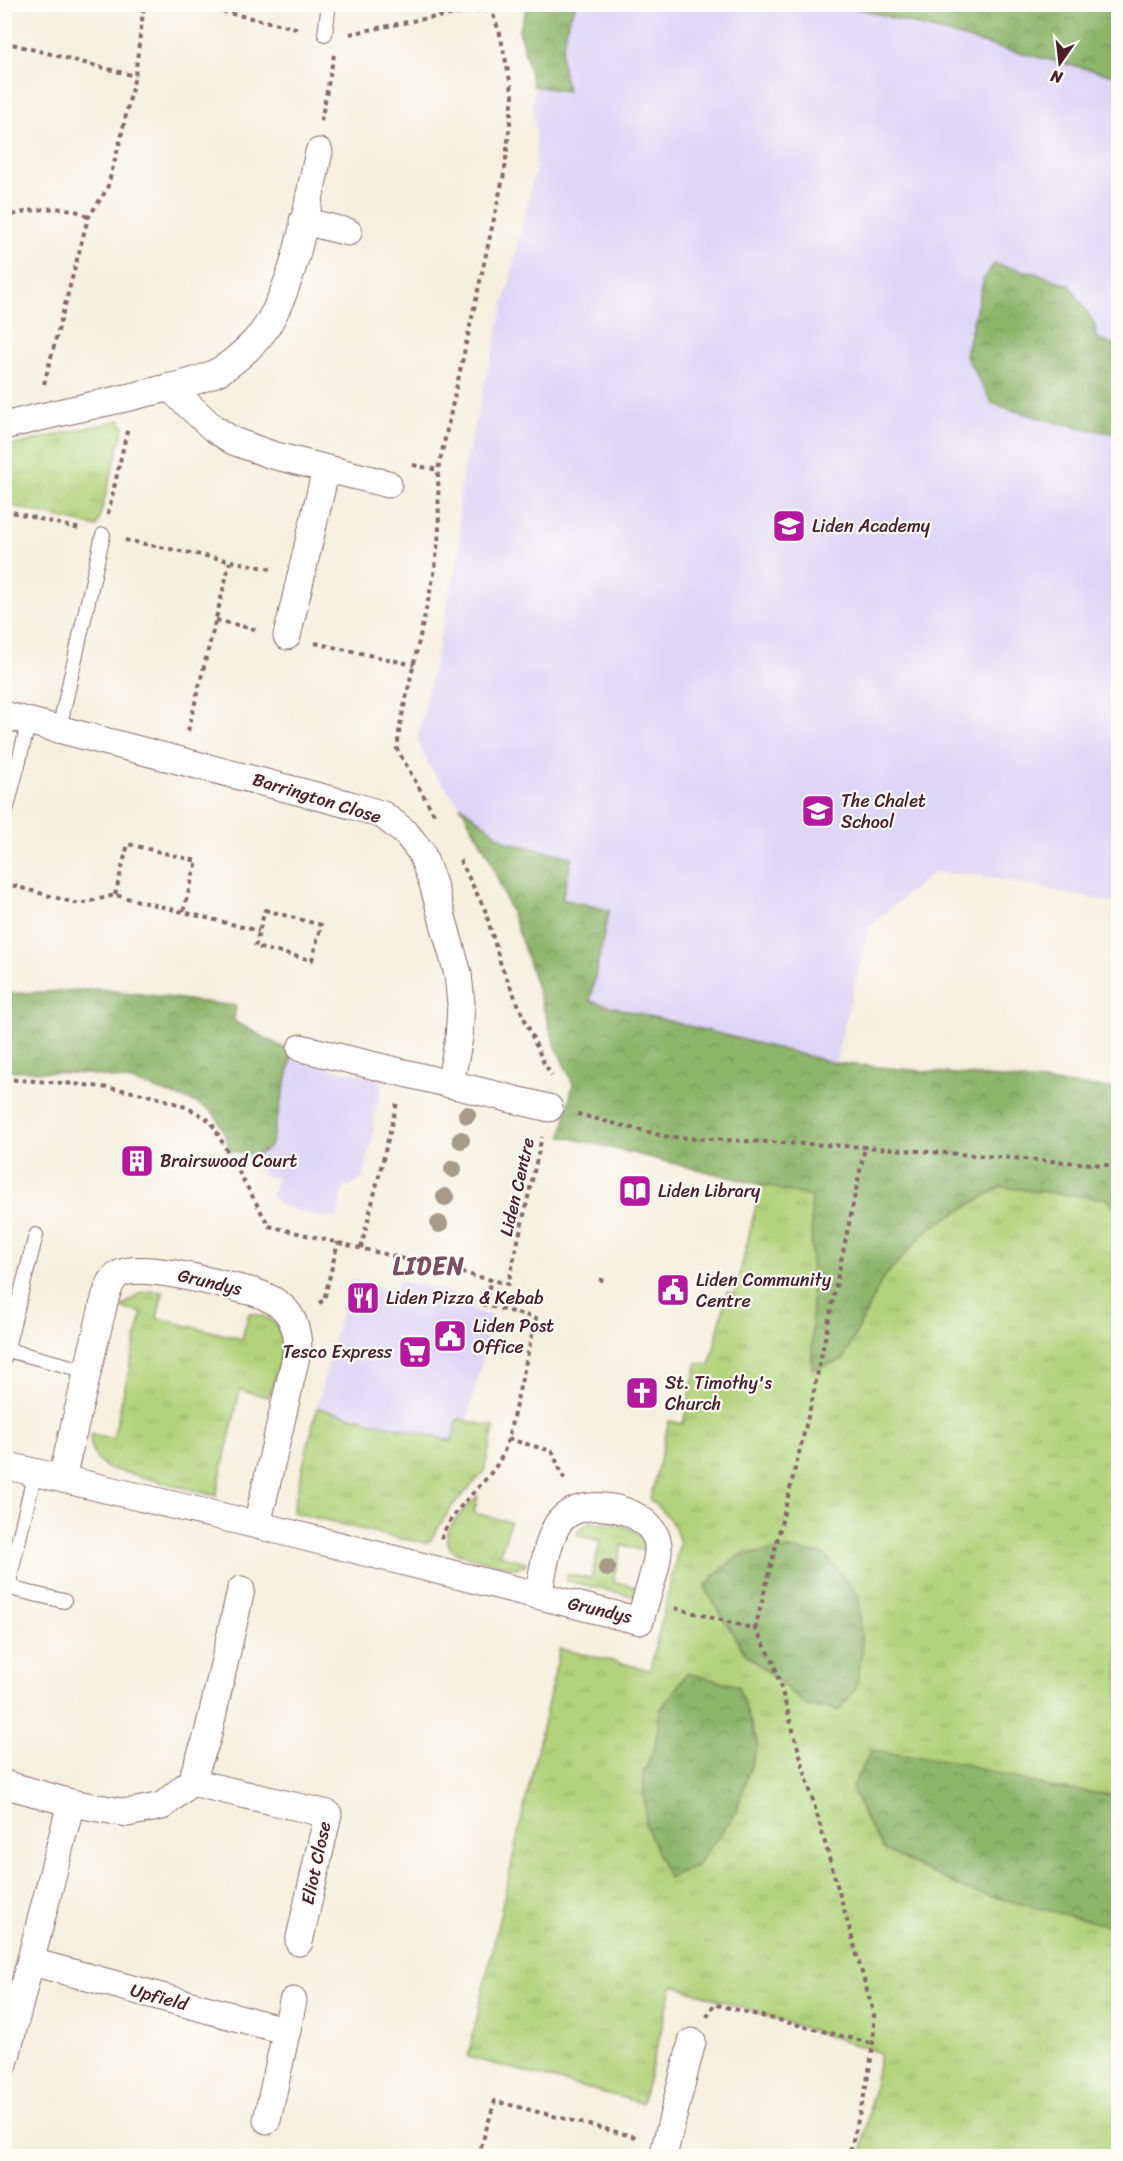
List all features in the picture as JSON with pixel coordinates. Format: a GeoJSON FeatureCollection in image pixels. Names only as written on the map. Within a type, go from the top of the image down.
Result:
{"type":"FeatureCollection","features":[{"type":"Feature","properties":{"kind":"street"},"geometry":{"type":"LineString","coordinates":[[4,426],[136,396],[214,374],[242,354],[266,327],[284,290],[319,152]]}},
{"type":"Feature","properties":{"kind":"street"},"geometry":{"type":"LineString","coordinates":[[303,221],[348,232]]}},
{"type":"Feature","properties":{"kind":"street"},"geometry":{"type":"LineString","coordinates":[[169,387],[213,428],[233,441],[326,469],[388,484]]}},
{"type":"Feature","properties":{"kind":"street"},"geometry":{"type":"LineString","coordinates":[[286,636],[326,469]]}},
{"type":"Feature","properties":{"kind":"street","name":"Barrington Close"},"geometry":{"type":"LineString","coordinates":[[17,718],[351,805],[383,815],[406,833],[421,852],[433,884],[458,974],[461,1004],[459,1038],[450,1084]]}},
{"type":"Feature","properties":{"kind":"street"},"geometry":{"type":"LineString","coordinates":[[301,1048],[450,1084],[560,1100]]}},
{"type":"Feature","properties":{"kind":"street","name":"Grundys"},"geometry":{"type":"LineString","coordinates":[[62,1478],[110,1284],[120,1274],[146,1270],[162,1272],[254,1292],[280,1305],[294,1322]]}},
{"type":"Feature","properties":{"kind":"street"},"geometry":{"type":"LineString","coordinates":[[257,1525],[296,1364],[298,1331],[294,1322]]}},
{"type":"Feature","properties":{"kind":"street","name":"Grundys"},"geometry":{"type":"LineString","coordinates":[[4,1465],[257,1525],[640,1621],[657,1558],[658,1546],[654,1532],[646,1522],[633,1514],[599,1506],[578,1509]]}},
{"type":"Feature","properties":{"kind":"street"},"geometry":{"type":"LineString","coordinates":[[538,1595],[553,1533],[559,1522],[570,1512],[578,1509]]}},
{"type":"Feature","properties":{"kind":"street"},"geometry":{"type":"LineString","coordinates":[[4,1784],[71,1803],[127,1814],[162,1806],[191,1782],[207,1738],[241,1590]]}},
{"type":"Feature","properties":{"kind":"street","name":"Eliot Close"},"geometry":{"type":"LineString","coordinates":[[191,1782],[328,1814],[299,1942]]}},
{"type":"Feature","properties":{"kind":"street"},"geometry":{"type":"LineString","coordinates":[[4,2064],[71,1803]]}},
{"type":"Feature","properties":{"kind":"street","name":"Upfield"},"geometry":{"type":"LineString","coordinates":[[32,1962],[286,2031]]}},
{"type":"Feature","properties":{"kind":"street"},"geometry":{"type":"LineString","coordinates":[[267,2120],[293,2001]]}},
{"type":"Feature","properties":{"kind":"street"},"geometry":{"type":"LineString","coordinates":[[664,2151],[692,2042]]}},
{"type":"Feature","properties":{"kind":"lane"},"geometry":{"type":"LineString","coordinates":[[325,34],[329,4]]}},
{"type":"Feature","properties":{"kind":"lane"},"geometry":{"type":"LineString","coordinates":[[59,729],[104,535]]}},
{"type":"Feature","properties":{"kind":"lane"},"geometry":{"type":"LineString","coordinates":[[4,819],[17,718]]}},
{"type":"Feature","properties":{"kind":"lane"},"geometry":{"type":"LineString","coordinates":[[36,1235],[6,1354],[87,1371]]}},
{"type":"Feature","properties":{"kind":"lane"},"geometry":{"type":"LineString","coordinates":[[4,1598],[36,1472]]}},
{"type":"Feature","properties":{"kind":"lane"},"geometry":{"type":"LineString","coordinates":[[10,1576],[17,1590],[64,1601]]}},
{"type":"Feature","properties":{"kind":"path"},"geometry":{"type":"LineString","coordinates":[[45,415],[44,387],[47,369],[88,218],[107,189],[135,76],[144,4]]}},
{"type":"Feature","properties":{"kind":"path"},"geometry":{"type":"LineString","coordinates":[[438,821],[422,796],[398,749],[400,725],[434,574],[439,533],[438,470],[496,211],[509,140],[513,95],[491,4]]}},
{"type":"Feature","properties":{"kind":"path"},"geometry":{"type":"LineString","coordinates":[[4,42],[135,76]]}},
{"type":"Feature","properties":{"kind":"path"},"geometry":{"type":"LineString","coordinates":[[319,152],[319,128],[335,48]]}},
{"type":"Feature","properties":{"kind":"path"},"geometry":{"type":"LineString","coordinates":[[4,217],[46,209],[71,210],[82,213],[88,218]]}},
{"type":"Feature","properties":{"kind":"path"},"geometry":{"type":"LineString","coordinates":[[104,535],[136,396]]}},
{"type":"Feature","properties":{"kind":"path"},"geometry":{"type":"LineString","coordinates":[[4,510],[104,535],[301,576]]}},
{"type":"Feature","properties":{"kind":"path"},"geometry":{"type":"LineString","coordinates":[[181,760],[230,562]]}},
{"type":"Feature","properties":{"kind":"path"},"geometry":{"type":"LineString","coordinates":[[115,895],[128,844],[197,861],[183,912]]}},
{"type":"Feature","properties":{"kind":"path"},"geometry":{"type":"LineString","coordinates":[[459,858],[484,910],[501,964],[560,1100],[578,1114],[668,1137],[865,1147],[1119,1166]]}},
{"type":"Feature","properties":{"kind":"path"},"geometry":{"type":"LineString","coordinates":[[4,883],[75,903],[115,895],[259,931]]}},
{"type":"Feature","properties":{"kind":"path"},"geometry":{"type":"LineString","coordinates":[[265,910],[321,925],[312,960],[255,947],[259,931],[265,910]]}},
{"type":"Feature","properties":{"kind":"path"},"geometry":{"type":"LineString","coordinates":[[361,1248],[404,1073]]}},
{"type":"Feature","properties":{"kind":"path"},"geometry":{"type":"LineString","coordinates":[[4,1079],[109,1089],[170,1101],[194,1111],[211,1122],[269,1226],[491,1279],[484,1305],[536,1318],[502,1456],[495,1468],[446,1524],[432,1569]]}},
{"type":"Feature","properties":{"kind":"path"},"geometry":{"type":"LineString","coordinates":[[560,1100],[578,1114]]}},
{"type":"Feature","properties":{"kind":"path","name":"Liden Centre"},"geometry":{"type":"LineString","coordinates":[[491,1279],[508,1284],[560,1100]]}},
{"type":"Feature","properties":{"kind":"path"},"geometry":{"type":"LineString","coordinates":[[849,2157],[874,2044],[874,2015],[772,1660],[755,1629],[811,1405],[865,1147]]}},
{"type":"Feature","properties":{"kind":"path"},"geometry":{"type":"LineString","coordinates":[[294,1322],[324,1300],[338,1242]]}},
{"type":"Feature","properties":{"kind":"path"},"geometry":{"type":"LineString","coordinates":[[508,1439],[552,1451],[578,1509]]}},
{"type":"Feature","properties":{"kind":"path"},"geometry":{"type":"LineString","coordinates":[[645,1600],[755,1629]]}},
{"type":"Feature","properties":{"kind":"path"},"geometry":{"type":"LineString","coordinates":[[692,2042],[714,2004],[874,2044]]}},
{"type":"Feature","properties":{"kind":"path"},"geometry":{"type":"LineString","coordinates":[[478,2157],[495,2101],[664,2151]]}},
{"type":"Feature","properties":{"kind":"shaded area","name":"Liden Academy"},"geometry":{"type":"Polygon","coordinates":[[[1063,4],[1118,12],[1118,904],[974,874],[932,873],[869,927],[835,1063],[589,1001],[562,899],[572,857],[507,842],[460,805],[429,767],[417,740],[460,550],[459,503],[463,472],[536,166],[533,86],[519,30],[528,5],[1063,4]]]}},
{"type":"Feature","properties":{"kind":"shaded area"},"geometry":{"type":"Polygon","coordinates":[[[291,1059],[384,1080],[372,1126],[375,1127],[363,1178],[349,1187],[344,1186],[337,1219],[325,1216],[324,1218],[279,1205],[272,1195],[276,1178],[264,1175],[259,1167],[261,1158],[256,1156],[270,1147],[291,1059]]]}},
{"type":"Feature","properties":{"kind":"shaded area","name":"Tesco Express"},"geometry":{"type":"Polygon","coordinates":[[[349,1280],[395,1291],[398,1280],[475,1299],[472,1311],[493,1316],[467,1421],[458,1419],[453,1441],[317,1408],[349,1280]]]}},
{"type":"Feature","properties":{"kind":"green space"},"geometry":{"type":"Polygon","coordinates":[[[1063,4],[1118,12],[1118,74],[1108,74],[1004,49],[860,9],[822,5],[1063,4]]]}},
{"type":"Feature","properties":{"kind":"green space"},"geometry":{"type":"Polygon","coordinates":[[[528,5],[576,5],[568,21],[561,57],[567,91],[533,86],[519,30],[528,5]]]}},
{"type":"Feature","properties":{"kind":"green space"},"geometry":{"type":"Polygon","coordinates":[[[994,264],[1035,273],[1070,285],[1095,325],[1096,338],[1118,345],[1118,434],[1055,422],[992,403],[965,355],[984,278],[994,264]]]}},
{"type":"Feature","properties":{"kind":"green space"},"geometry":{"type":"Polygon","coordinates":[[[120,420],[124,427],[97,527],[5,504],[5,447],[120,420]]]}},
{"type":"Feature","properties":{"kind":"green space"},"geometry":{"type":"Polygon","coordinates":[[[460,805],[507,842],[572,857],[562,899],[609,910],[590,1001],[835,1063],[1118,1089],[1118,1210],[1107,1199],[1000,1187],[929,1229],[883,1278],[843,1360],[812,1369],[811,1197],[562,1136],[573,1084],[555,1044],[518,930],[489,857],[460,805]]]}},
{"type":"Feature","properties":{"kind":"green space"},"geometry":{"type":"Polygon","coordinates":[[[99,989],[236,1006],[234,1021],[293,1053],[270,1147],[256,1156],[231,1151],[218,1119],[211,1111],[197,1103],[132,1081],[87,1074],[5,1070],[5,994],[99,989]]]}},
{"type":"Feature","properties":{"kind":"green space"},"geometry":{"type":"Polygon","coordinates":[[[768,1156],[1118,1184],[1118,2156],[861,2156],[880,2053],[673,1985],[642,2103],[468,2057],[560,1649],[650,1670],[680,1542],[669,1518],[650,1500],[669,1421],[683,1424],[697,1363],[710,1365],[727,1292],[735,1294],[768,1156]]]}},
{"type":"Feature","properties":{"kind":"green space"},"geometry":{"type":"Polygon","coordinates":[[[163,1292],[157,1318],[242,1339],[249,1313],[267,1318],[276,1324],[280,1333],[282,1343],[279,1366],[269,1397],[240,1390],[216,1496],[108,1468],[96,1458],[92,1449],[91,1434],[113,1439],[142,1313],[121,1308],[140,1293],[163,1292]]]}},
{"type":"Feature","properties":{"kind":"green space"},"geometry":{"type":"Polygon","coordinates":[[[317,1408],[452,1441],[458,1419],[494,1427],[484,1472],[452,1506],[430,1541],[401,1539],[292,1512],[317,1408]]]}},
{"type":"Feature","properties":{"kind":"green space"},"geometry":{"type":"Polygon","coordinates":[[[478,1496],[474,1513],[510,1522],[500,1555],[526,1562],[525,1566],[515,1568],[458,1554],[450,1548],[447,1539],[450,1527],[478,1496]]]}},
{"type":"Feature","properties":{"kind":"green space"},"geometry":{"type":"Polygon","coordinates":[[[592,1521],[626,1527],[640,1536],[644,1543],[645,1551],[622,1545],[613,1581],[635,1587],[633,1596],[567,1581],[567,1574],[591,1579],[600,1541],[577,1535],[579,1529],[592,1521]]]}},
{"type":"Feature","properties":{"kind":"green space"},"geometry":{"type":"Polygon","coordinates":[[[789,1549],[825,1555],[859,1596],[862,1652],[856,1689],[839,1710],[807,1706],[744,1652],[705,1588],[715,1574],[740,1555],[789,1549]]]}},
{"type":"Feature","properties":{"kind":"green space"},"geometry":{"type":"Polygon","coordinates":[[[687,1673],[738,1686],[758,1744],[735,1815],[696,1866],[668,1878],[646,1826],[643,1774],[655,1747],[660,1710],[687,1673]]]}},
{"type":"Feature","properties":{"kind":"green space"},"geometry":{"type":"Polygon","coordinates":[[[871,1751],[953,1761],[1049,1787],[1118,1796],[1118,1936],[1114,1927],[966,1890],[883,1849],[864,1817],[852,1787],[871,1751]]]}},
{"type":"Feature","properties":{"kind":"place","name":"Liden Academy"},"geometry":{"type":"Point","coordinates":[789,526]}},
{"type":"Feature","properties":{"kind":"place","name":"The Chalet School"},"geometry":{"type":"Point","coordinates":[818,811]}},
{"type":"Feature","properties":{"kind":"place","name":"Brairswood Court"},"geometry":{"type":"Point","coordinates":[137,1161]}},
{"type":"Feature","properties":{"kind":"place","name":"Liden Library"},"geometry":{"type":"Point","coordinates":[635,1191]}},
{"type":"Feature","properties":{"kind":"place","name":"Liden Community Centre"},"geometry":{"type":"Point","coordinates":[673,1290]}},
{"type":"Feature","properties":{"kind":"place","name":"Liden Pizza & Kebab"},"geometry":{"type":"Point","coordinates":[363,1298]}},
{"type":"Feature","properties":{"kind":"place","name":"Liden Post Office"},"geometry":{"type":"Point","coordinates":[450,1336]}},
{"type":"Feature","properties":{"kind":"place","name":"Tesco Express"},"geometry":{"type":"Point","coordinates":[415,1352]}},
{"type":"Feature","properties":{"kind":"place","name":"St. Timothy's Church"},"geometry":{"type":"Point","coordinates":[642,1393]}},
{"type":"Feature","properties":{"kind":"district","name":"LIDEN"},"geometry":{"type":"Point","coordinates":[429,1266]}}]}
